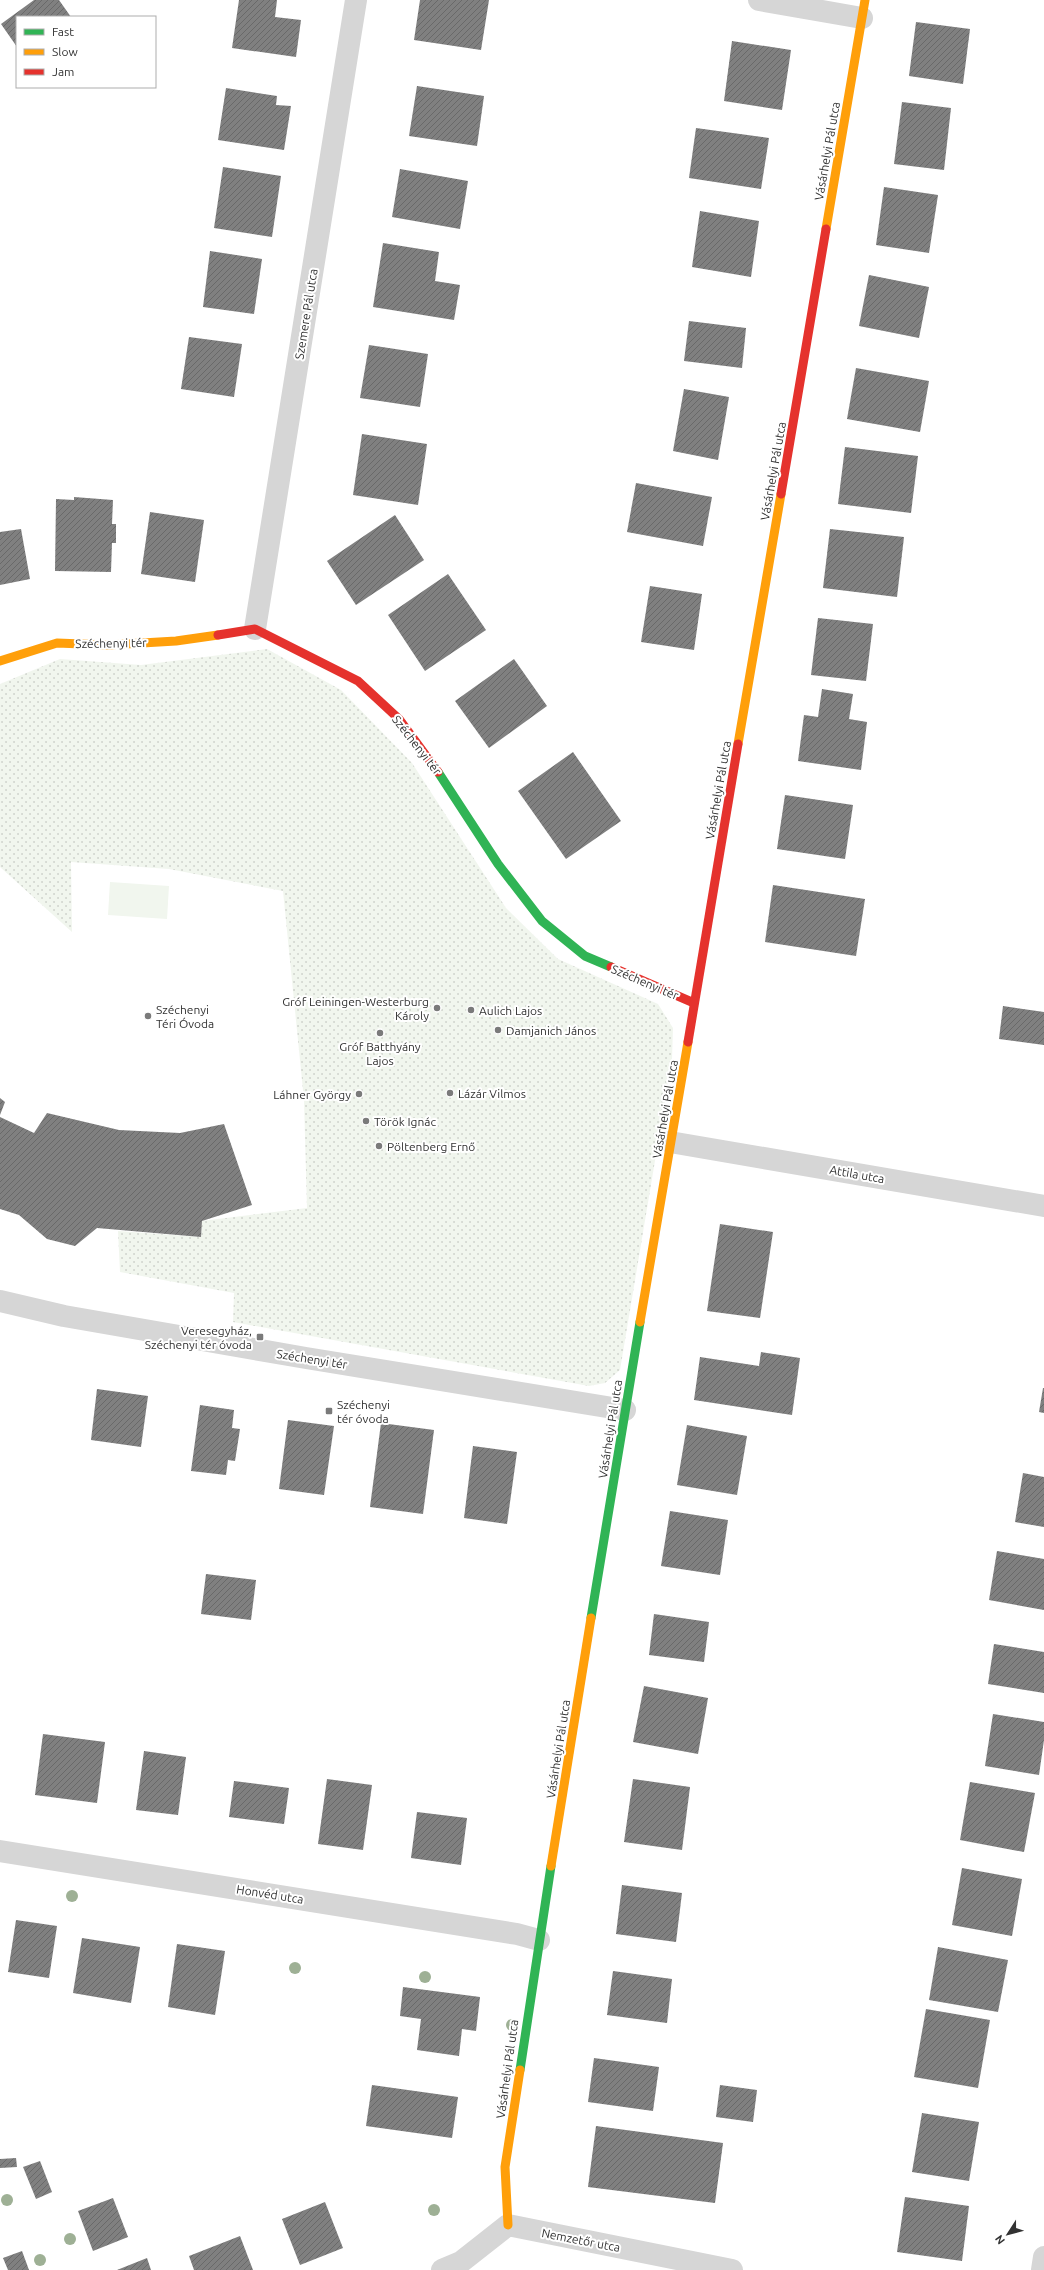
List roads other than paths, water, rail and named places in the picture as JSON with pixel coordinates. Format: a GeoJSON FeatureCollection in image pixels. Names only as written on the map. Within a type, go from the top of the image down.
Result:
{"type":"FeatureCollection","features":[{"type":"Feature","properties":{"kind":"street","name":"Szemere Pál utca"},"geometry":{"type":"LineString","coordinates":[[255,629],[356,0]]}},
{"type":"Feature","properties":{"kind":"street"},"geometry":{"type":"LineString","coordinates":[[759,0],[864,9]]}},
{"type":"Feature","properties":{"kind":"street","name":"Vásárhelyi Pál utca"},"geometry":{"type":"LineString","coordinates":[[508,2225],[505,2167],[539,1940],[670,1142],[864,9]]}},
{"type":"Feature","properties":{"kind":"street","name":"Széchenyi tér"},"geometry":{"type":"LineString","coordinates":[[0,661],[58,643],[108,645],[176,641],[255,629],[358,681],[400,719],[428,756],[498,864],[542,921],[586,956],[694,1003]]}},
{"type":"Feature","properties":{"kind":"street","name":"Attila utca"},"geometry":{"type":"LineString","coordinates":[[670,1142],[1044,1206]]}},
{"type":"Feature","properties":{"kind":"street","name":"Széchenyi tér"},"geometry":{"type":"LineString","coordinates":[[0,1301],[64,1316],[306,1358],[626,1410]]}},
{"type":"Feature","properties":{"kind":"street","name":"Honvéd utca"},"geometry":{"type":"LineString","coordinates":[[0,1851],[517,1934],[539,1940]]}},
{"type":"Feature","properties":{"kind":"street"},"geometry":{"type":"LineString","coordinates":[[442,2270],[461,2262],[508,2225]]}},
{"type":"Feature","properties":{"kind":"street","name":"Nemzetőr utca"},"geometry":{"type":"LineString","coordinates":[[508,2225],[732,2270]]}},
{"type":"Feature","properties":{"kind":"street"},"geometry":{"type":"LineString","coordinates":[[1042,2270],[1044,2257]]}},
{"type":"Feature","properties":{"kind":"place","name":"Gróf Leiningen-Westerburg Károly"},"geometry":{"type":"Point","coordinates":[437,1008]}},
{"type":"Feature","properties":{"kind":"place","name":"Aulich Lajos"},"geometry":{"type":"Point","coordinates":[471,1010]}},
{"type":"Feature","properties":{"kind":"place","name":"Széchenyi Téri Óvoda"},"geometry":{"type":"Point","coordinates":[148,1016]}},
{"type":"Feature","properties":{"kind":"place","name":"Damjanich János"},"geometry":{"type":"Point","coordinates":[498,1030]}},
{"type":"Feature","properties":{"kind":"place","name":"Gróf Batthyány Lajos"},"geometry":{"type":"Point","coordinates":[380,1033]}},
{"type":"Feature","properties":{"kind":"place","name":"Lázár Vilmos"},"geometry":{"type":"Point","coordinates":[450,1093]}},
{"type":"Feature","properties":{"kind":"place","name":"Láhner György"},"geometry":{"type":"Point","coordinates":[359,1094]}},
{"type":"Feature","properties":{"kind":"place","name":"Török Ignác"},"geometry":{"type":"Point","coordinates":[366,1121]}},
{"type":"Feature","properties":{"kind":"place","name":"Pöltenberg Ernő"},"geometry":{"type":"Point","coordinates":[379,1146]}},
{"type":"Feature","properties":{"kind":"place","name":"Veresegyház, Széchenyi tér óvoda"},"geometry":{"type":"Point","coordinates":[260,1337]}},
{"type":"Feature","properties":{"kind":"place","name":"Széchenyi tér óvoda"},"geometry":{"type":"Point","coordinates":[329,1411]}}]}
